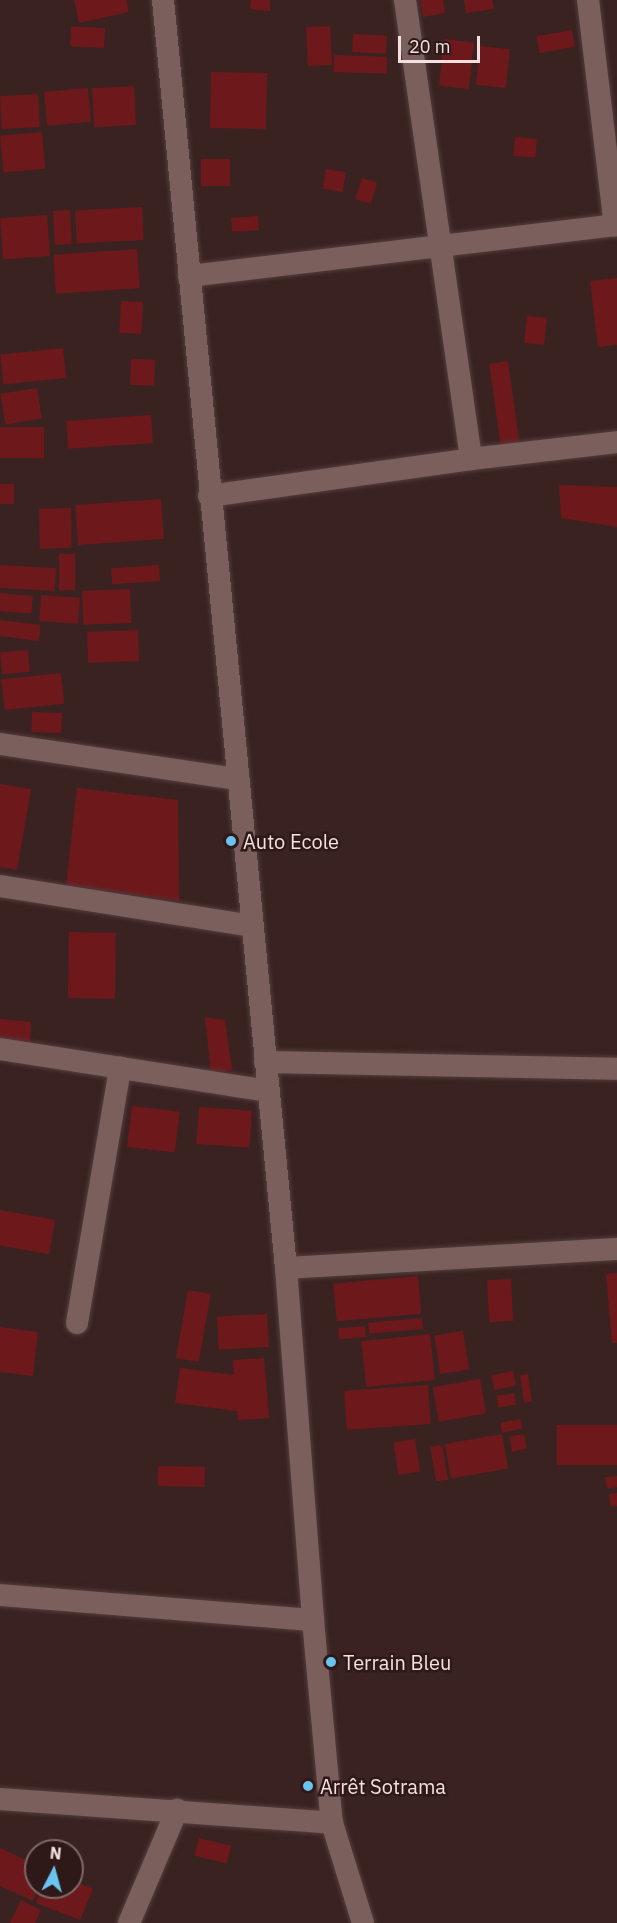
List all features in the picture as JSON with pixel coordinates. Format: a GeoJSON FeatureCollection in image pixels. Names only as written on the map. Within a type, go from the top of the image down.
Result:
{"type":"FeatureCollection","features":[{"type":"Feature","properties":{"kind":"street"},"geometry":{"type":"LineString","coordinates":[[162,0],[286,1268],[313,1620],[332,1823],[363,1923]]}},
{"type":"Feature","properties":{"kind":"street"},"geometry":{"type":"LineString","coordinates":[[405,0],[471,459]]}},
{"type":"Feature","properties":{"kind":"street"},"geometry":{"type":"LineString","coordinates":[[189,276],[616,225],[588,0]]}},
{"type":"Feature","properties":{"kind":"street"},"geometry":{"type":"LineString","coordinates":[[209,496],[471,459],[617,442]]}},
{"type":"Feature","properties":{"kind":"street"},"geometry":{"type":"LineString","coordinates":[[0,744],[238,779]]}},
{"type":"Feature","properties":{"kind":"street"},"geometry":{"type":"LineString","coordinates":[[0,886],[252,926]]}},
{"type":"Feature","properties":{"kind":"street"},"geometry":{"type":"LineString","coordinates":[[0,1049],[268,1091]]}},
{"type":"Feature","properties":{"kind":"street"},"geometry":{"type":"LineString","coordinates":[[266,1062],[617,1069]]}},
{"type":"Feature","properties":{"kind":"street"},"geometry":{"type":"LineString","coordinates":[[76,1323],[120,1068]]}},
{"type":"Feature","properties":{"kind":"street"},"geometry":{"type":"LineString","coordinates":[[286,1268],[617,1249]]}},
{"type":"Feature","properties":{"kind":"street"},"geometry":{"type":"LineString","coordinates":[[0,1595],[313,1620]]}},
{"type":"Feature","properties":{"kind":"street"},"geometry":{"type":"LineString","coordinates":[[0,1799],[332,1823]]}},
{"type":"Feature","properties":{"kind":"street"},"geometry":{"type":"LineString","coordinates":[[129,1923],[177,1810]]}},
{"type":"Feature","properties":{"kind":"building"},"geometry":{"type":"Polygon","coordinates":[[[74,0],[126,0],[129,12],[79,23],[74,0]]]}},
{"type":"Feature","properties":{"kind":"building"},"geometry":{"type":"Polygon","coordinates":[[[251,0],[270,0],[270,11],[250,9],[251,0]]]}},
{"type":"Feature","properties":{"kind":"building"},"geometry":{"type":"Polygon","coordinates":[[[420,0],[443,0],[445,13],[423,17],[420,0]]]}},
{"type":"Feature","properties":{"kind":"building"},"geometry":{"type":"Polygon","coordinates":[[[464,0],[492,0],[494,9],[466,13],[464,0]]]}},
{"type":"Feature","properties":{"kind":"building"},"geometry":{"type":"Polygon","coordinates":[[[71,26],[105,28],[104,48],[70,46],[71,26]]]}},
{"type":"Feature","properties":{"kind":"building"},"geometry":{"type":"Polygon","coordinates":[[[330,26],[332,65],[308,66],[306,27],[330,26]]]}},
{"type":"Feature","properties":{"kind":"building"},"geometry":{"type":"Polygon","coordinates":[[[572,30],[575,47],[539,53],[537,36],[572,30]]]}},
{"type":"Feature","properties":{"kind":"building"},"geometry":{"type":"Polygon","coordinates":[[[353,34],[387,36],[386,54],[352,52],[353,34]]]}},
{"type":"Feature","properties":{"kind":"building"},"geometry":{"type":"Polygon","coordinates":[[[444,39],[474,42],[469,89],[439,86],[444,39]]]}},
{"type":"Feature","properties":{"kind":"building"},"geometry":{"type":"Polygon","coordinates":[[[480,46],[510,49],[506,88],[476,85],[480,46]]]}},
{"type":"Feature","properties":{"kind":"building"},"geometry":{"type":"Polygon","coordinates":[[[334,55],[387,57],[386,74],[333,72],[334,55]]]}},
{"type":"Feature","properties":{"kind":"building"},"geometry":{"type":"Polygon","coordinates":[[[211,72],[267,73],[266,129],[210,128],[211,72]]]}},
{"type":"Feature","properties":{"kind":"building"},"geometry":{"type":"Polygon","coordinates":[[[134,86],[136,125],[94,127],[92,88],[134,86]]]}},
{"type":"Feature","properties":{"kind":"building"},"geometry":{"type":"Polygon","coordinates":[[[88,88],[91,122],[47,126],[44,92],[88,88]]]}},
{"type":"Feature","properties":{"kind":"building"},"geometry":{"type":"Polygon","coordinates":[[[38,94],[40,127],[2,129],[0,96],[38,94]]]}},
{"type":"Feature","properties":{"kind":"building"},"geometry":{"type":"Polygon","coordinates":[[[42,132],[45,169],[3,173],[0,136],[42,132]]]}},
{"type":"Feature","properties":{"kind":"building"},"geometry":{"type":"Polygon","coordinates":[[[515,137],[537,139],[535,158],[513,156],[515,137]]]}},
{"type":"Feature","properties":{"kind":"building"},"geometry":{"type":"Polygon","coordinates":[[[201,159],[230,159],[230,186],[201,186],[201,159]]]}},
{"type":"Feature","properties":{"kind":"building"},"geometry":{"type":"Polygon","coordinates":[[[326,169],[346,172],[343,192],[323,189],[326,169]]]}},
{"type":"Feature","properties":{"kind":"building"},"geometry":{"type":"Polygon","coordinates":[[[362,178],[377,183],[370,204],[355,199],[362,178]]]}},
{"type":"Feature","properties":{"kind":"building"},"geometry":{"type":"Polygon","coordinates":[[[142,207],[144,240],[77,243],[75,211],[142,207]]]}},
{"type":"Feature","properties":{"kind":"building"},"geometry":{"type":"Polygon","coordinates":[[[70,210],[72,244],[55,245],[53,211],[70,210]]]}},
{"type":"Feature","properties":{"kind":"building"},"geometry":{"type":"Polygon","coordinates":[[[47,215],[50,256],[3,259],[0,218],[47,215]]]}},
{"type":"Feature","properties":{"kind":"building"},"geometry":{"type":"Polygon","coordinates":[[[258,216],[259,230],[232,232],[231,218],[258,216]]]}},
{"type":"Feature","properties":{"kind":"building"},"geometry":{"type":"Polygon","coordinates":[[[137,249],[140,288],[56,294],[53,255],[137,249]]]}},
{"type":"Feature","properties":{"kind":"building"},"geometry":{"type":"Polygon","coordinates":[[[617,278],[617,345],[598,347],[590,281],[617,278]]]}},
{"type":"Feature","properties":{"kind":"building"},"geometry":{"type":"Polygon","coordinates":[[[121,301],[143,302],[141,334],[119,333],[121,301]]]}},
{"type":"Feature","properties":{"kind":"building"},"geometry":{"type":"Polygon","coordinates":[[[527,316],[547,318],[544,345],[524,343],[527,316]]]}},
{"type":"Feature","properties":{"kind":"building"},"geometry":{"type":"Polygon","coordinates":[[[63,348],[66,378],[3,384],[0,355],[63,348]]]}},
{"type":"Feature","properties":{"kind":"building"},"geometry":{"type":"Polygon","coordinates":[[[131,359],[155,360],[154,386],[130,385],[131,359]]]}},
{"type":"Feature","properties":{"kind":"building"},"geometry":{"type":"Polygon","coordinates":[[[508,361],[520,447],[501,450],[489,364],[508,361]]]}},
{"type":"Feature","properties":{"kind":"building"},"geometry":{"type":"Polygon","coordinates":[[[37,388],[42,419],[5,424],[0,394],[37,388]]]}},
{"type":"Feature","properties":{"kind":"building"},"geometry":{"type":"Polygon","coordinates":[[[151,415],[153,443],[68,449],[66,421],[151,415]]]}},
{"type":"Feature","properties":{"kind":"building"},"geometry":{"type":"Polygon","coordinates":[[[0,427],[44,427],[44,458],[0,458],[0,427]]]}},
{"type":"Feature","properties":{"kind":"building"},"geometry":{"type":"Polygon","coordinates":[[[0,484],[14,484],[14,504],[0,504],[0,484]]]}},
{"type":"Feature","properties":{"kind":"building"},"geometry":{"type":"Polygon","coordinates":[[[559,485],[617,487],[617,527],[561,518],[559,485]]]}},
{"type":"Feature","properties":{"kind":"building"},"geometry":{"type":"Polygon","coordinates":[[[161,499],[164,539],[78,545],[75,505],[161,499]]]}},
{"type":"Feature","properties":{"kind":"building"},"geometry":{"type":"Polygon","coordinates":[[[71,508],[72,548],[40,549],[39,509],[71,508]]]}},
{"type":"Feature","properties":{"kind":"building"},"geometry":{"type":"Polygon","coordinates":[[[59,554],[75,554],[75,590],[59,590],[59,554]]]}},
{"type":"Feature","properties":{"kind":"building"},"geometry":{"type":"Polygon","coordinates":[[[0,565],[56,568],[55,591],[0,588],[0,565]]]}},
{"type":"Feature","properties":{"kind":"building"},"geometry":{"type":"Polygon","coordinates":[[[159,565],[160,581],[112,584],[111,568],[159,565]]]}},
{"type":"Feature","properties":{"kind":"building"},"geometry":{"type":"Polygon","coordinates":[[[130,589],[131,623],[83,625],[82,591],[130,589]]]}},
{"type":"Feature","properties":{"kind":"building"},"geometry":{"type":"Polygon","coordinates":[[[0,593],[33,596],[31,614],[0,611],[0,593]]]}},
{"type":"Feature","properties":{"kind":"building"},"geometry":{"type":"Polygon","coordinates":[[[41,595],[80,598],[78,624],[39,621],[41,595]]]}},
{"type":"Feature","properties":{"kind":"building"},"geometry":{"type":"Polygon","coordinates":[[[0,620],[41,625],[39,641],[0,636],[0,620]]]}},
{"type":"Feature","properties":{"kind":"building"},"geometry":{"type":"Polygon","coordinates":[[[138,630],[139,661],[88,663],[87,632],[138,630]]]}},
{"type":"Feature","properties":{"kind":"building"},"geometry":{"type":"Polygon","coordinates":[[[28,650],[30,672],[2,674],[0,652],[28,650]]]}},
{"type":"Feature","properties":{"kind":"building"},"geometry":{"type":"Polygon","coordinates":[[[61,673],[64,704],[5,710],[1,679],[61,673]]]}},
{"type":"Feature","properties":{"kind":"building"},"geometry":{"type":"Polygon","coordinates":[[[32,712],[62,713],[61,733],[31,732],[32,712]]]}},
{"type":"Feature","properties":{"kind":"building"},"geometry":{"type":"Polygon","coordinates":[[[0,784],[31,789],[17,870],[0,867],[0,784]]]}},
{"type":"Feature","properties":{"kind":"building"},"geometry":{"type":"Polygon","coordinates":[[[77,788],[178,800],[179,901],[66,885],[77,788]]]}},
{"type":"Feature","properties":{"kind":"building"},"geometry":{"type":"Polygon","coordinates":[[[69,932],[116,933],[115,999],[68,998],[69,932]]]}},
{"type":"Feature","properties":{"kind":"building"},"geometry":{"type":"Polygon","coordinates":[[[205,1017],[225,1020],[232,1070],[211,1073],[205,1017]]]}},
{"type":"Feature","properties":{"kind":"building"},"geometry":{"type":"Polygon","coordinates":[[[0,1019],[31,1022],[30,1043],[0,1039],[0,1019]]]}},
{"type":"Feature","properties":{"kind":"building"},"geometry":{"type":"Polygon","coordinates":[[[132,1106],[180,1112],[175,1153],[127,1147],[132,1106]]]}},
{"type":"Feature","properties":{"kind":"building"},"geometry":{"type":"Polygon","coordinates":[[[199,1107],[252,1111],[249,1148],[196,1144],[199,1107]]]}},
{"type":"Feature","properties":{"kind":"building"},"geometry":{"type":"Polygon","coordinates":[[[0,1210],[55,1220],[49,1254],[0,1246],[0,1210]]]}},
{"type":"Feature","properties":{"kind":"building"},"geometry":{"type":"Polygon","coordinates":[[[617,1273],[617,1343],[612,1343],[606,1274],[617,1273]]]}},
{"type":"Feature","properties":{"kind":"building"},"geometry":{"type":"Polygon","coordinates":[[[418,1276],[421,1314],[337,1321],[333,1283],[418,1276]]]}},
{"type":"Feature","properties":{"kind":"building"},"geometry":{"type":"Polygon","coordinates":[[[511,1279],[513,1321],[489,1322],[487,1280],[511,1279]]]}},
{"type":"Feature","properties":{"kind":"building"},"geometry":{"type":"Polygon","coordinates":[[[188,1290],[211,1294],[199,1362],[176,1358],[188,1290]]]}},
{"type":"Feature","properties":{"kind":"building"},"geometry":{"type":"Polygon","coordinates":[[[267,1314],[269,1347],[219,1350],[217,1317],[267,1314]]]}},
{"type":"Feature","properties":{"kind":"building"},"geometry":{"type":"Polygon","coordinates":[[[422,1318],[423,1329],[369,1334],[368,1323],[422,1318]]]}},
{"type":"Feature","properties":{"kind":"building"},"geometry":{"type":"Polygon","coordinates":[[[365,1326],[366,1337],[339,1339],[338,1328],[365,1326]]]}},
{"type":"Feature","properties":{"kind":"building"},"geometry":{"type":"Polygon","coordinates":[[[0,1327],[38,1332],[33,1376],[0,1372],[0,1327]]]}},
{"type":"Feature","properties":{"kind":"building"},"geometry":{"type":"Polygon","coordinates":[[[463,1331],[469,1370],[440,1374],[434,1336],[463,1331]]]}},
{"type":"Feature","properties":{"kind":"building"},"geometry":{"type":"Polygon","coordinates":[[[430,1334],[435,1380],[366,1387],[361,1341],[430,1334]]]}},
{"type":"Feature","properties":{"kind":"building"},"geometry":{"type":"Polygon","coordinates":[[[264,1358],[269,1418],[238,1420],[237,1411],[175,1403],[180,1368],[234,1375],[233,1360],[264,1358]]]}},
{"type":"Feature","properties":{"kind":"building"},"geometry":{"type":"Polygon","coordinates":[[[513,1371],[516,1386],[494,1390],[491,1375],[513,1371]]]}},
{"type":"Feature","properties":{"kind":"building"},"geometry":{"type":"Polygon","coordinates":[[[528,1374],[532,1402],[524,1403],[520,1375],[528,1374]]]}},
{"type":"Feature","properties":{"kind":"building"},"geometry":{"type":"Polygon","coordinates":[[[480,1379],[486,1413],[439,1422],[433,1387],[480,1379]]]}},
{"type":"Feature","properties":{"kind":"building"},"geometry":{"type":"Polygon","coordinates":[[[428,1385],[431,1424],[347,1430],[344,1391],[428,1385]]]}},
{"type":"Feature","properties":{"kind":"building"},"geometry":{"type":"Polygon","coordinates":[[[514,1393],[516,1405],[498,1408],[496,1396],[514,1393]]]}},
{"type":"Feature","properties":{"kind":"building"},"geometry":{"type":"Polygon","coordinates":[[[520,1419],[522,1429],[502,1433],[500,1423],[520,1419]]]}},
{"type":"Feature","properties":{"kind":"building"},"geometry":{"type":"Polygon","coordinates":[[[557,1425],[617,1425],[617,1465],[557,1465],[557,1425]]]}},
{"type":"Feature","properties":{"kind":"building"},"geometry":{"type":"Polygon","coordinates":[[[502,1434],[508,1468],[451,1479],[445,1444],[502,1434]]]}},
{"type":"Feature","properties":{"kind":"building"},"geometry":{"type":"Polygon","coordinates":[[[524,1434],[527,1449],[512,1452],[509,1437],[524,1434]]]}},
{"type":"Feature","properties":{"kind":"building"},"geometry":{"type":"Polygon","coordinates":[[[415,1439],[420,1472],[398,1475],[393,1442],[415,1439]]]}},
{"type":"Feature","properties":{"kind":"building"},"geometry":{"type":"Polygon","coordinates":[[[442,1445],[448,1479],[436,1482],[430,1447],[442,1445]]]}},
{"type":"Feature","properties":{"kind":"building"},"geometry":{"type":"Polygon","coordinates":[[[158,1466],[205,1467],[205,1487],[158,1486],[158,1466]]]}},
{"type":"Feature","properties":{"kind":"building"},"geometry":{"type":"Polygon","coordinates":[[[617,1476],[617,1487],[607,1489],[605,1477],[617,1476]]]}},
{"type":"Feature","properties":{"kind":"building"},"geometry":{"type":"Polygon","coordinates":[[[617,1493],[617,1506],[610,1506],[609,1494],[617,1493]]]}},
{"type":"Feature","properties":{"kind":"building"},"geometry":{"type":"Polygon","coordinates":[[[199,1838],[231,1846],[227,1863],[195,1855],[199,1838]]]}},
{"type":"Feature","properties":{"kind":"building"},"geometry":{"type":"Polygon","coordinates":[[[0,1848],[24,1859],[24,1897],[0,1886],[0,1848]]]}},
{"type":"Feature","properties":{"kind":"building"},"geometry":{"type":"Polygon","coordinates":[[[84,1885],[93,1889],[80,1920],[36,1903],[38,1899],[84,1899],[84,1885]]]}},
{"type":"Feature","properties":{"kind":"building"},"geometry":{"type":"Polygon","coordinates":[[[21,1900],[41,1910],[35,1923],[10,1923],[21,1900]]]}},
{"type":"Feature","properties":{"kind":"place","name":"Auto Ecole"},"geometry":{"type":"Point","coordinates":[231,841]}},
{"type":"Feature","properties":{"kind":"place","name":"Terrain Bleu"},"geometry":{"type":"Point","coordinates":[331,1662]}},
{"type":"Feature","properties":{"kind":"place","name":"Arrêt Sotrama"},"geometry":{"type":"Point","coordinates":[308,1786]}}]}
